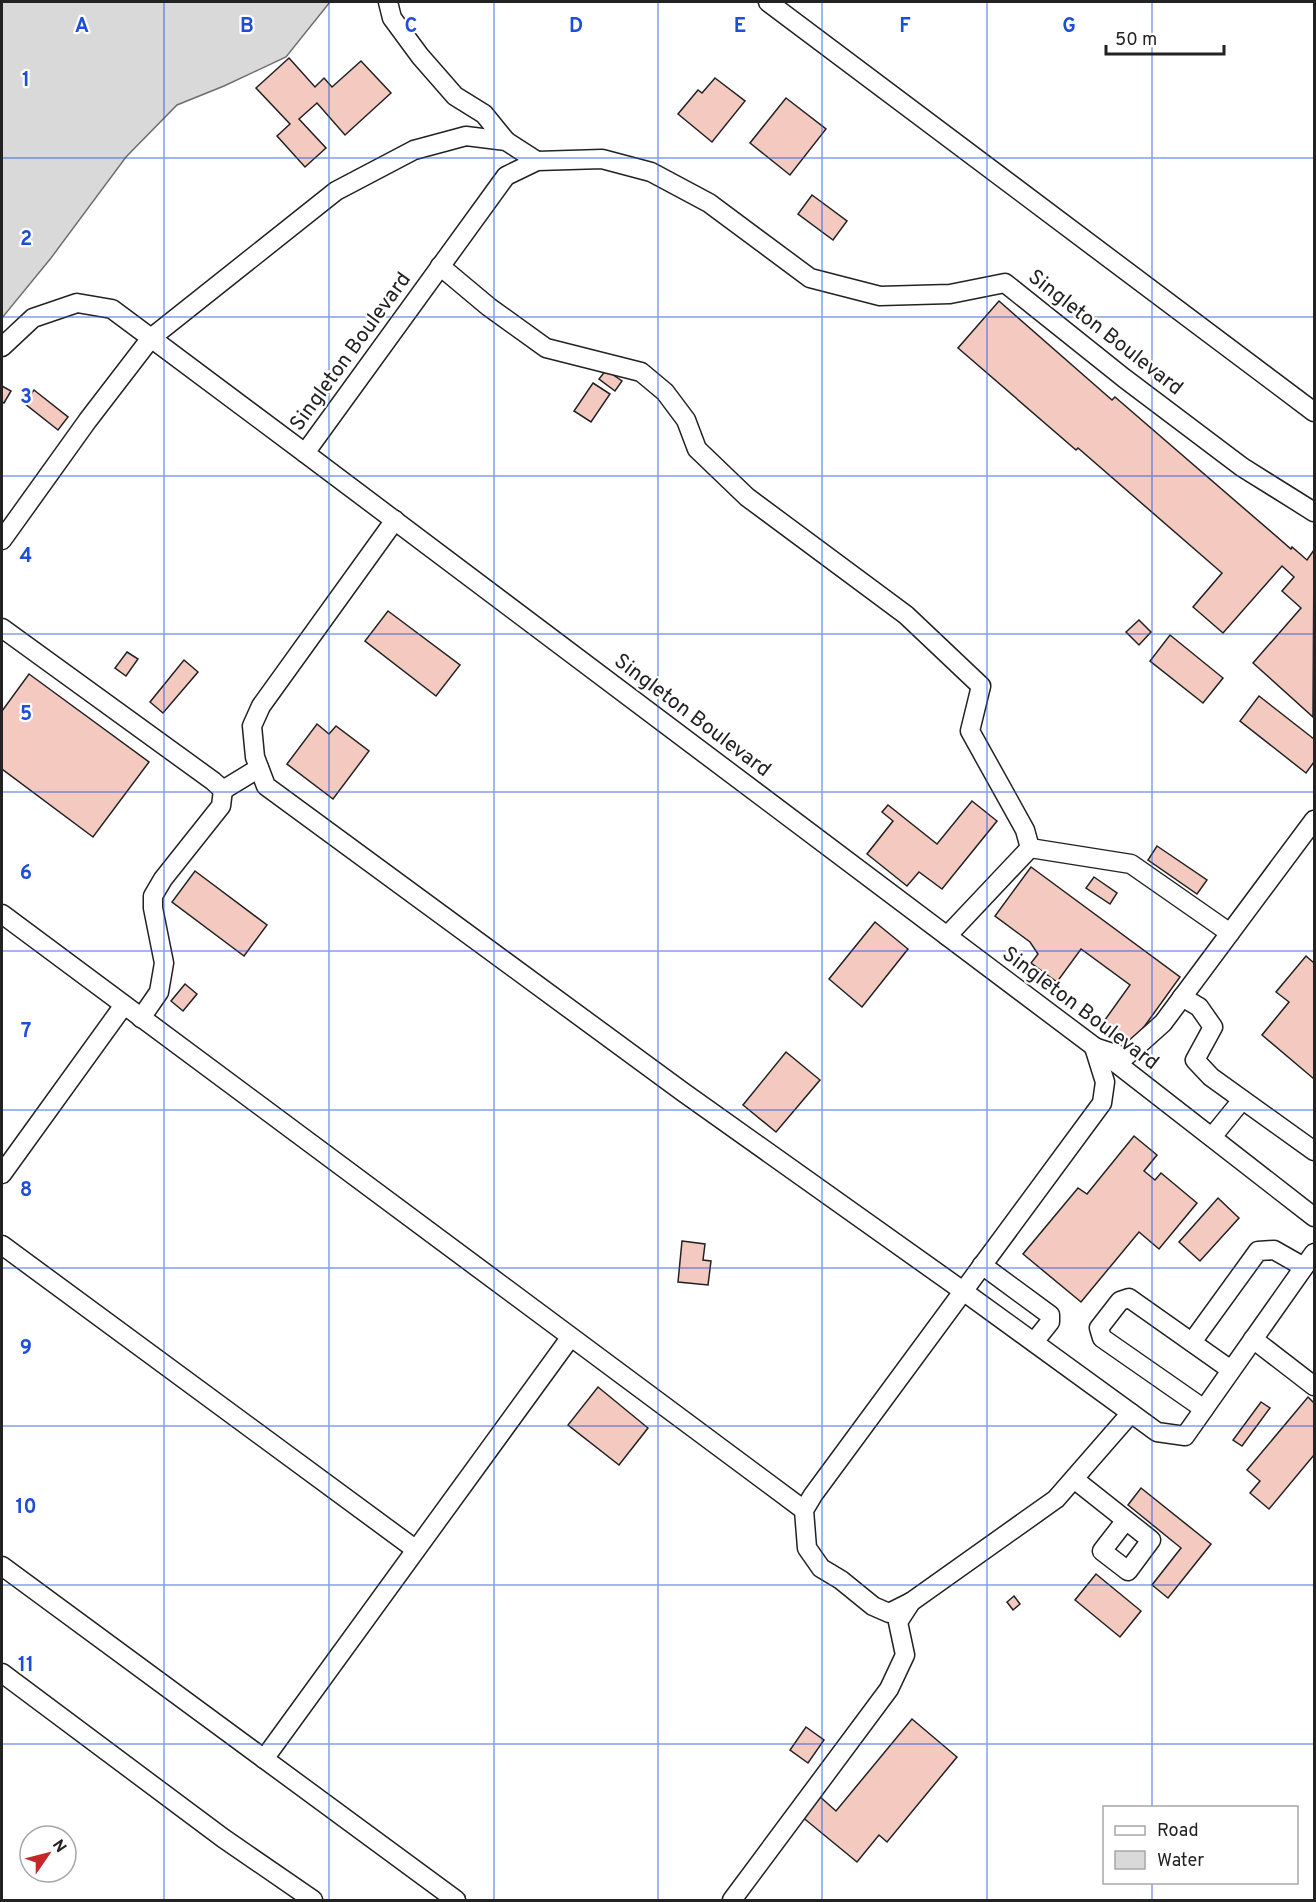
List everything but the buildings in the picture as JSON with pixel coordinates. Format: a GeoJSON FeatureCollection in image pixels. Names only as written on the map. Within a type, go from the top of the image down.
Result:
{"type":"FeatureCollection","features":[{"type":"Feature","properties":{"kind":"lane"},"geometry":{"type":"LineString","coordinates":[[388,2],[392,18],[420,56],[455,96],[484,114],[506,141],[537,161]]}},
{"type":"Feature","properties":{"kind":"lane"},"geometry":{"type":"LineString","coordinates":[[768,2],[1314,412]]}},
{"type":"Feature","properties":{"kind":"lane"},"geometry":{"type":"LineString","coordinates":[[2,540],[88,420],[151,338],[336,191],[414,150],[466,136],[506,141]]}},
{"type":"Feature","properties":{"kind":"lane","name":"Singleton Boulevard"},"geometry":{"type":"LineString","coordinates":[[1314,512],[1242,467],[1115,371],[1005,283],[950,294],[880,296],[810,278],[709,203],[651,172],[602,159],[537,161],[506,176],[305,453],[1094,1047],[1314,1217]]}},
{"type":"Feature","properties":{"kind":"lane"},"geometry":{"type":"LineString","coordinates":[[440,266],[489,307],[546,348],[641,372],[665,393],[686,420],[697,448],[747,497],[906,615],[981,686],[970,731],[1025,830],[1030,848]]}},
{"type":"Feature","properties":{"kind":"lane"},"geometry":{"type":"LineString","coordinates":[[2,346],[33,318],[77,303],[112,309],[305,453]]}},
{"type":"Feature","properties":{"kind":"lane"},"geometry":{"type":"LineString","coordinates":[[394,520],[261,706],[252,726],[255,757],[266,786],[683,1092],[1157,1432],[1185,1436],[1309,1260],[1274,1250],[1258,1251],[1192,1342]]}},
{"type":"Feature","properties":{"kind":"lane"},"geometry":{"type":"LineString","coordinates":[[2,628],[223,790]]}},
{"type":"Feature","properties":{"kind":"lane"},"geometry":{"type":"LineString","coordinates":[[223,790],[259,768]]}},
{"type":"Feature","properties":{"kind":"lane"},"geometry":{"type":"LineString","coordinates":[[141,1018],[159,992],[164,963],[153,908],[153,896],[163,879],[222,806],[223,790]]}},
{"type":"Feature","properties":{"kind":"lane"},"geometry":{"type":"LineString","coordinates":[[1094,1047],[1125,1057],[1163,1023],[1314,820]]}},
{"type":"Feature","properties":{"kind":"lane"},"geometry":{"type":"LineString","coordinates":[[1030,848],[1131,864],[1230,933]]}},
{"type":"Feature","properties":{"kind":"lane"},"geometry":{"type":"LineString","coordinates":[[947,936],[1030,848]]}},
{"type":"Feature","properties":{"kind":"lane"},"geometry":{"type":"LineString","coordinates":[[2,914],[804,1510]]}},
{"type":"Feature","properties":{"kind":"lane"},"geometry":{"type":"LineString","coordinates":[[1182,997],[1199,1007],[1213,1028],[1195,1060],[1211,1077],[1314,1151]]}},
{"type":"Feature","properties":{"kind":"lane"},"geometry":{"type":"LineString","coordinates":[[2,1174],[124,1005]]}},
{"type":"Feature","properties":{"kind":"lane"},"geometry":{"type":"LineString","coordinates":[[1094,1047],[1105,1082],[1101,1103],[804,1510],[807,1548],[821,1568],[841,1580],[873,1606],[889,1613],[911,1602],[1056,1499],[1131,1413]]}},
{"type":"Feature","properties":{"kind":"lane"},"geometry":{"type":"LineString","coordinates":[[1212,1137],[1242,1100]]}},
{"type":"Feature","properties":{"kind":"lane"},"geometry":{"type":"LineString","coordinates":[[2,1245],[415,1549]]}},
{"type":"Feature","properties":{"kind":"lane"},"geometry":{"type":"LineString","coordinates":[[982,1265],[1050,1315],[1050,1322],[1034,1342]]}},
{"type":"Feature","properties":{"kind":"lane"},"geometry":{"type":"LineString","coordinates":[[1204,1409],[1102,1338],[1099,1328],[1120,1301],[1129,1298],[1231,1370]]}},
{"type":"Feature","properties":{"kind":"lane"},"geometry":{"type":"LineString","coordinates":[[264,1759],[570,1338]]}},
{"type":"Feature","properties":{"kind":"lane"},"geometry":{"type":"LineString","coordinates":[[1253,1339],[1314,1386]]}},
{"type":"Feature","properties":{"kind":"lane"},"geometry":{"type":"LineString","coordinates":[[1074,1479],[1126,1520]]}},
{"type":"Feature","properties":{"kind":"lane"},"geometry":{"type":"LineString","coordinates":[[2,1566],[456,1900]]}},
{"type":"Feature","properties":{"kind":"lane"},"geometry":{"type":"LineString","coordinates":[[732,1900],[889,1689],[905,1655],[898,1623],[911,1602]]}},
{"type":"Feature","properties":{"kind":"lane"},"geometry":{"type":"LineString","coordinates":[[2,1673],[223,1838],[313,1900]]}},
{"type":"Feature","properties":{"kind":"water"},"geometry":{"type":"Polygon","coordinates":[[[2,2],[330,2],[286,57],[177,105],[126,157],[51,258],[2,318],[2,2]]]}}]}
